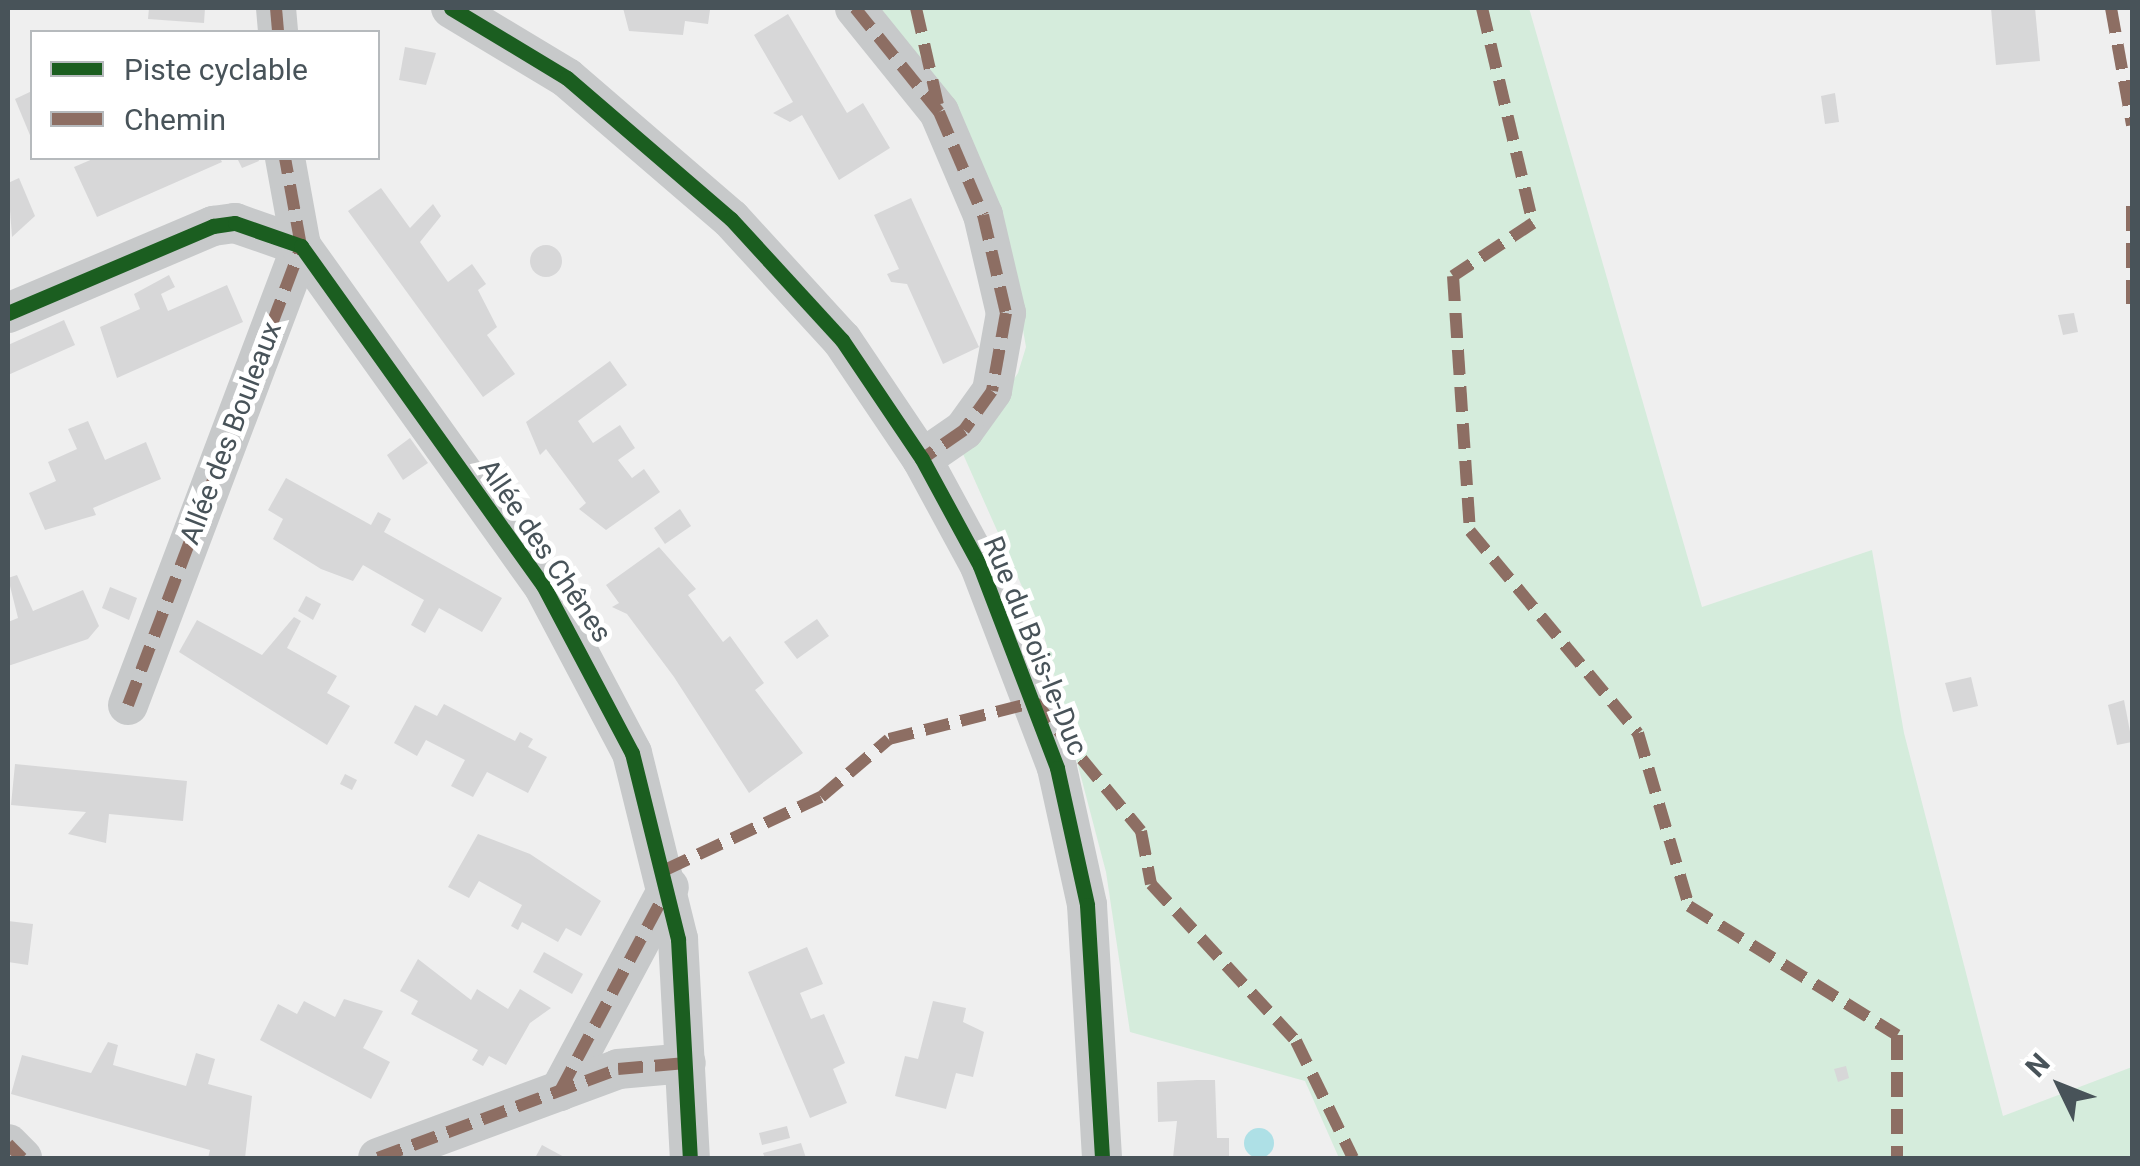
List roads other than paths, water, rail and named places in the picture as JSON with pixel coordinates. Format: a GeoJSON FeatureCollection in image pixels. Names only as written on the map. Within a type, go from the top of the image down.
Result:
{"type":"FeatureCollection","features":[{"type":"Feature","properties":{"kind":"street"},"geometry":{"type":"LineString","coordinates":[[855,8],[939,112],[984,215],[1006,313],[992,390],[964,430],[922,459]]}},
{"type":"Feature","properties":{"kind":"street","name":"Rue du Bois-le-Duc"},"geometry":{"type":"LineString","coordinates":[[460,10],[567,78],[731,220],[842,340],[922,459],[986,580],[1057,768],[1086,905],[1102,1158]]}},
{"type":"Feature","properties":{"kind":"street"},"geometry":{"type":"LineString","coordinates":[[8,313],[213,226],[234,223],[301,246],[286,160]]}},
{"type":"Feature","properties":{"kind":"street","name":"Allée des Bouleaux"},"geometry":{"type":"LineString","coordinates":[[128,705],[301,246]]}},
{"type":"Feature","properties":{"kind":"street","name":"Allée des Chênes"},"geometry":{"type":"LineString","coordinates":[[301,246],[578,643],[632,752],[668,887],[686,1063],[690,1158]]}},
{"type":"Feature","properties":{"kind":"street"},"geometry":{"type":"LineString","coordinates":[[560,1091],[668,887]]}},
{"type":"Feature","properties":{"kind":"street"},"geometry":{"type":"LineString","coordinates":[[378,1158],[618,1069],[686,1063]]}},
{"type":"Feature","properties":{"kind":"street"},"geometry":{"type":"LineString","coordinates":[[8,1144],[22,1158]]}},
{"type":"Feature","properties":{"kind":"water"},"geometry":{"type":"Polygon","coordinates":[[[1259,1128],[1270,1132],[1274,1143],[1270,1154],[1259,1158],[1248,1154],[1244,1143],[1248,1132],[1259,1128]]]}}]}
